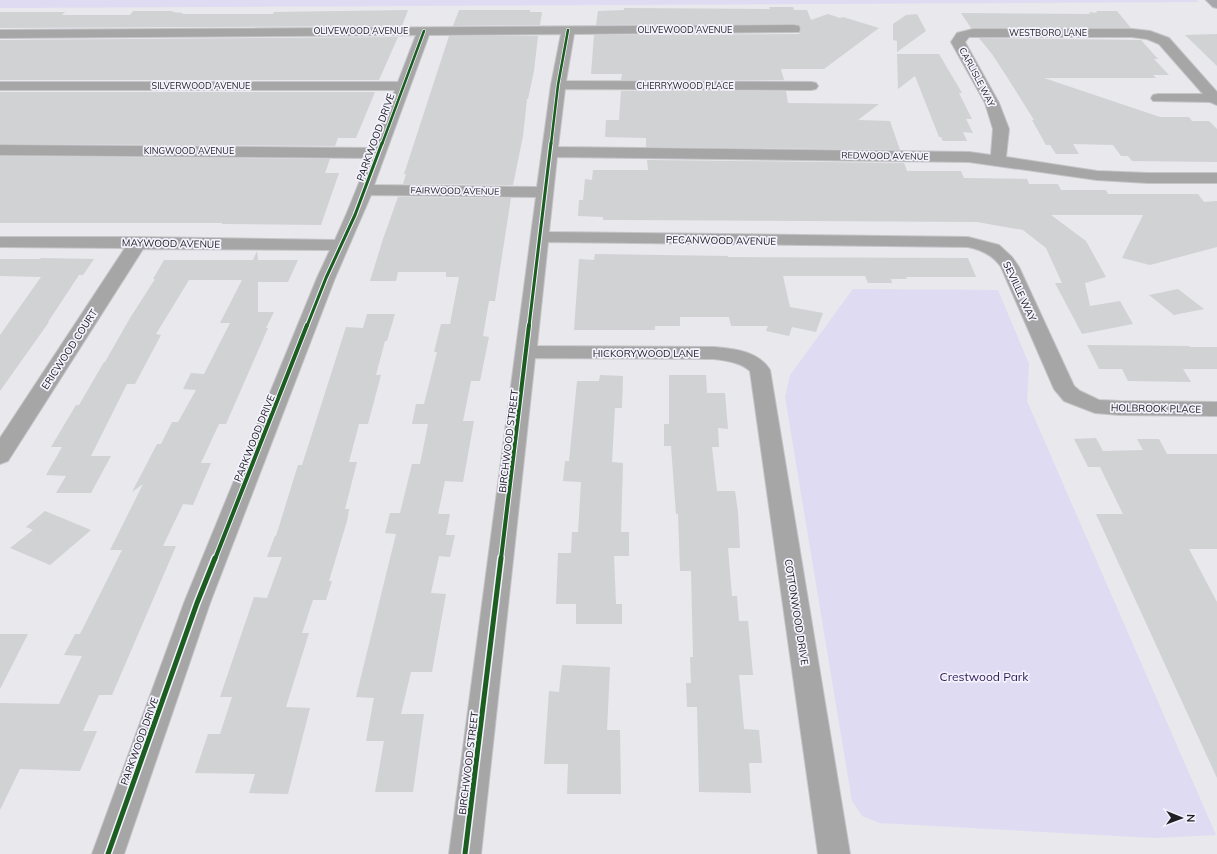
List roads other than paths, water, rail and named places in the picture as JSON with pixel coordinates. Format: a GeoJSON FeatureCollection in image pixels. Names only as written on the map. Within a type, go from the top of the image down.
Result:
{"type":"FeatureCollection","features":[{"type":"Feature","properties":{"kind":"main road"},"geometry":{"type":"LineString","coordinates":[[1212,0],[1217,4]]}},
{"type":"Feature","properties":{"kind":"street","name":"OLIVEWOOD AVENUE"},"geometry":{"type":"LineString","coordinates":[[0,34],[794,29]]}},
{"type":"Feature","properties":{"kind":"street","name":"BIRCHWOOD STREET"},"geometry":{"type":"LineString","coordinates":[[465,854],[558,85],[568,30]]}},
{"type":"Feature","properties":{"kind":"street","name":"PARKWOOD DRIVE"},"geometry":{"type":"LineString","coordinates":[[108,854],[197,603],[323,286],[364,190],[424,31]]}},
{"type":"Feature","properties":{"kind":"street","name":"WESTBORO LANE"},"geometry":{"type":"LineString","coordinates":[[978,33],[1118,33],[1150,35],[1164,41],[1216,100]]}},
{"type":"Feature","properties":{"kind":"street","name":"CARLISLE WAY"},"geometry":{"type":"LineString","coordinates":[[978,33],[964,35],[958,40],[958,42],[992,103],[1001,129],[998,159]]}},
{"type":"Feature","properties":{"kind":"street","name":"CHERRYWOOD PLACE"},"geometry":{"type":"LineString","coordinates":[[558,85],[811,86]]}},
{"type":"Feature","properties":{"kind":"street","name":"SILVERWOOD AVENUE"},"geometry":{"type":"LineString","coordinates":[[0,86],[402,86]]}},
{"type":"Feature","properties":{"kind":"street"},"geometry":{"type":"LineString","coordinates":[[1158,98],[1216,100]]}},
{"type":"Feature","properties":{"kind":"street","name":"KINGWOOD AVENUE"},"geometry":{"type":"LineString","coordinates":[[0,150],[378,153]]}},
{"type":"Feature","properties":{"kind":"street","name":"REDWOOD AVENUE"},"geometry":{"type":"LineString","coordinates":[[551,152],[969,156],[998,159],[1078,174],[1147,179],[1217,178]]}},
{"type":"Feature","properties":{"kind":"street","name":"FAIRWOOD AVENUE"},"geometry":{"type":"LineString","coordinates":[[364,190],[546,192]]}},
{"type":"Feature","properties":{"kind":"street","name":"PECANWOOD AVENUE"},"geometry":{"type":"LineString","coordinates":[[540,237],[903,242]]}},
{"type":"Feature","properties":{"kind":"street","name":"MAYWOOD AVENUE"},"geometry":{"type":"LineString","coordinates":[[0,242],[138,242],[341,245]]}},
{"type":"Feature","properties":{"kind":"street","name":"ERICWOOD COURT"},"geometry":{"type":"LineString","coordinates":[[0,456],[138,242]]}},
{"type":"Feature","properties":{"kind":"street","name":"SEVILLE WAY"},"geometry":{"type":"LineString","coordinates":[[903,242],[968,242],[992,248],[1003,255],[1010,267],[1065,390],[1072,396],[1095,406]]}},
{"type":"Feature","properties":{"kind":"street","name":"HICKORYWOOD LANE"},"geometry":{"type":"LineString","coordinates":[[526,352],[714,353],[739,356],[755,364],[760,370]]}},
{"type":"Feature","properties":{"kind":"street","name":"COTTONWOOD DRIVE"},"geometry":{"type":"LineString","coordinates":[[760,370],[834,854]]}},
{"type":"Feature","properties":{"kind":"street","name":"HOLBROOK PLACE"},"geometry":{"type":"LineString","coordinates":[[1095,406],[1120,408],[1217,409]]}},
{"type":"Feature","properties":{"kind":"park label","name":"Crestwood Park"},"geometry":{"type":"Point","coordinates":[984,677]}}]}
